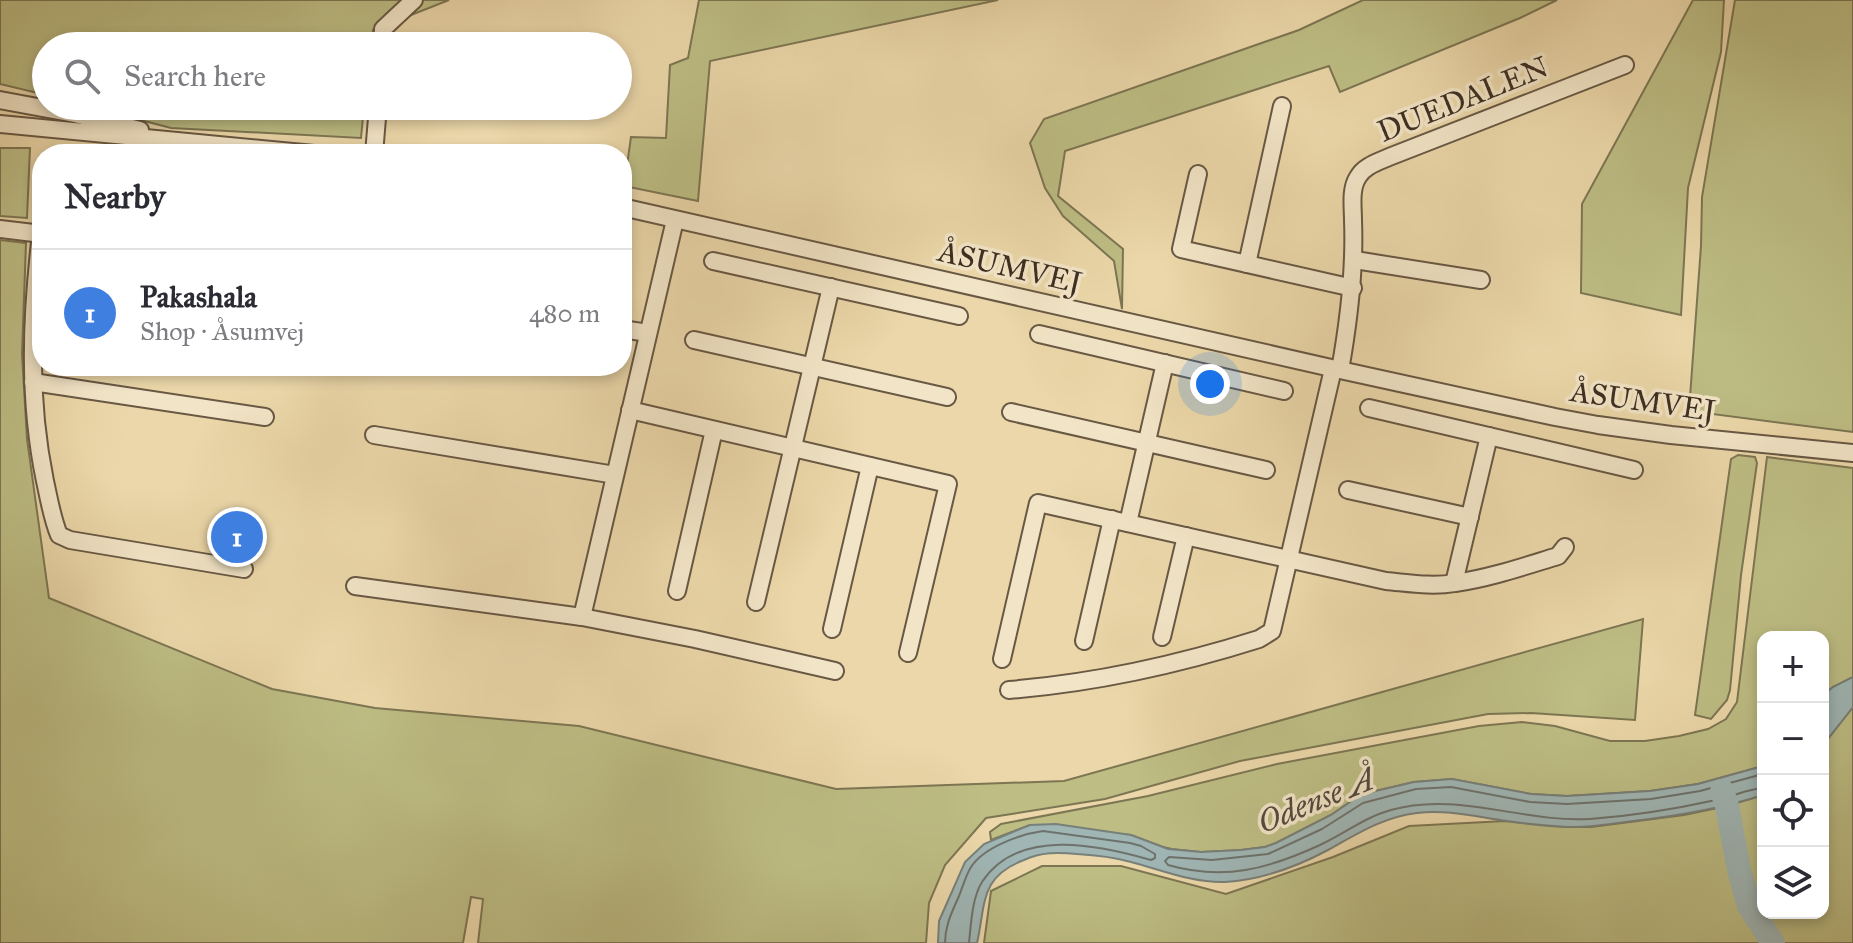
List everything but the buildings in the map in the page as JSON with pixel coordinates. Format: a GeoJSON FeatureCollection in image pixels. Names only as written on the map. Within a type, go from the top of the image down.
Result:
{"type":"FeatureCollection","features":[{"type":"Feature","properties":{"kind":"street"},"geometry":{"type":"LineString","coordinates":[[383,32],[414,0]]}},
{"type":"Feature","properties":{"kind":"street","name":"DUEDALEN"},"geometry":{"type":"LineString","coordinates":[[1336,370],[1353,288],[1353,193],[1358,175],[1389,157],[1625,65]]}},
{"type":"Feature","properties":{"kind":"street"},"geometry":{"type":"LineString","coordinates":[[0,100],[32,106]]}},
{"type":"Feature","properties":{"kind":"street"},"geometry":{"type":"LineString","coordinates":[[1247,264],[1282,106]]}},
{"type":"Feature","properties":{"kind":"street"},"geometry":{"type":"LineString","coordinates":[[101,120],[204,144]]}},
{"type":"Feature","properties":{"kind":"street"},"geometry":{"type":"LineString","coordinates":[[375,144],[377,120]]}},
{"type":"Feature","properties":{"kind":"street"},"geometry":{"type":"LineString","coordinates":[[0,124],[204,144]]}},
{"type":"Feature","properties":{"kind":"street"},"geometry":{"type":"LineString","coordinates":[[1198,174],[1181,249],[1353,288]]}},
{"type":"Feature","properties":{"kind":"street","name":"ÅSUMVEJ"},"geometry":{"type":"LineString","coordinates":[[632,209],[1336,370],[1598,425],[1853,453]]}},
{"type":"Feature","properties":{"kind":"street"},"geometry":{"type":"LineString","coordinates":[[582,617],[675,220]]}},
{"type":"Feature","properties":{"kind":"street"},"geometry":{"type":"LineString","coordinates":[[0,229],[32,233]]}},
{"type":"Feature","properties":{"kind":"street"},"geometry":{"type":"LineString","coordinates":[[1355,260],[1481,280]]}},
{"type":"Feature","properties":{"kind":"street","name":"ÅSUMVEJ"},"geometry":{"type":"LineString","coordinates":[[713,261],[959,316]]}},
{"type":"Feature","properties":{"kind":"street"},"geometry":{"type":"LineString","coordinates":[[756,602],[831,287]]}},
{"type":"Feature","properties":{"kind":"street"},"geometry":{"type":"LineString","coordinates":[[632,331],[648,333]]}},
{"type":"Feature","properties":{"kind":"street","name":"ÅSUMVEJ"},"geometry":{"type":"LineString","coordinates":[[1039,334],[1284,391]]}},
{"type":"Feature","properties":{"kind":"street"},"geometry":{"type":"LineString","coordinates":[[694,340],[947,397]]}},
{"type":"Feature","properties":{"kind":"street"},"geometry":{"type":"LineString","coordinates":[[1084,641],[1146,443],[1165,363]]}},
{"type":"Feature","properties":{"kind":"street"},"geometry":{"type":"LineString","coordinates":[[1009,690],[1066,685],[1162,667],[1213,653],[1272,631],[1336,370]]}},
{"type":"Feature","properties":{"kind":"street"},"geometry":{"type":"LineString","coordinates":[[33,376],[40,459],[59,535],[70,540],[244,569]]}},
{"type":"Feature","properties":{"kind":"street"},"geometry":{"type":"LineString","coordinates":[[33,382],[265,417]]}},
{"type":"Feature","properties":{"kind":"street"},"geometry":{"type":"LineString","coordinates":[[1369,408],[1634,470]]}},
{"type":"Feature","properties":{"kind":"street"},"geometry":{"type":"LineString","coordinates":[[630,410],[948,484],[908,653]]}},
{"type":"Feature","properties":{"kind":"street"},"geometry":{"type":"LineString","coordinates":[[1011,412],[1266,470]]}},
{"type":"Feature","properties":{"kind":"street"},"geometry":{"type":"LineString","coordinates":[[677,591],[714,430]]}},
{"type":"Feature","properties":{"kind":"street"},"geometry":{"type":"LineString","coordinates":[[374,435],[615,475]]}},
{"type":"Feature","properties":{"kind":"street"},"geometry":{"type":"LineString","coordinates":[[1454,583],[1489,436]]}},
{"type":"Feature","properties":{"kind":"street"},"geometry":{"type":"LineString","coordinates":[[832,629],[870,466]]}},
{"type":"Feature","properties":{"kind":"street"},"geometry":{"type":"LineString","coordinates":[[1348,490],[1470,517]]}},
{"type":"Feature","properties":{"kind":"street"},"geometry":{"type":"LineString","coordinates":[[1002,659],[1038,503],[1386,581],[1424,585],[1454,583],[1558,556],[1565,547]]}},
{"type":"Feature","properties":{"kind":"street"},"geometry":{"type":"LineString","coordinates":[[1162,637],[1186,536]]}},
{"type":"Feature","properties":{"kind":"street"},"geometry":{"type":"LineString","coordinates":[[355,586],[582,617],[835,671]]}},
{"type":"Feature","properties":{"kind":"green space"},"geometry":{"type":"Polygon","coordinates":[[[0,0],[449,0],[373,32],[32,32],[32,92],[0,84],[0,0]]]}},
{"type":"Feature","properties":{"kind":"green space"},"geometry":{"type":"Polygon","coordinates":[[[699,0],[998,0],[710,61],[698,201],[632,188],[631,137],[666,138],[670,65],[688,58],[699,0]]]}},
{"type":"Feature","properties":{"kind":"green space"},"geometry":{"type":"Polygon","coordinates":[[[1363,0],[1557,0],[1340,92],[1329,66],[1065,151],[1058,196],[1123,249],[1122,309],[1114,261],[1063,216],[1045,188],[1030,143],[1044,119],[1299,30],[1363,0]]]}},
{"type":"Feature","properties":{"kind":"green space"},"geometry":{"type":"Polygon","coordinates":[[[1693,0],[1724,0],[1721,52],[1688,188],[1681,315],[1581,293],[1582,204],[1693,0]]]}},
{"type":"Feature","properties":{"kind":"green space"},"geometry":{"type":"Polygon","coordinates":[[[1735,0],[1853,0],[1853,432],[1689,411],[1702,197],[1735,0]]]}},
{"type":"Feature","properties":{"kind":"green space"},"geometry":{"type":"Polygon","coordinates":[[[140,120],[363,120],[361,138],[171,128],[140,120]]]}},
{"type":"Feature","properties":{"kind":"green space"},"geometry":{"type":"Polygon","coordinates":[[[0,148],[30,148],[27,218],[0,216],[0,148]]]}},
{"type":"Feature","properties":{"kind":"green space"},"geometry":{"type":"Polygon","coordinates":[[[0,240],[26,243],[22,354],[27,439],[49,598],[272,689],[375,708],[579,726],[836,789],[1064,781],[1643,619],[1635,720],[1531,713],[1488,714],[1240,761],[1105,799],[986,818],[945,865],[929,903],[926,943],[478,943],[483,899],[471,897],[463,943],[0,943],[0,240]]]}},
{"type":"Feature","properties":{"kind":"green space"},"geometry":{"type":"Polygon","coordinates":[[[1738,455],[1755,457],[1757,463],[1741,575],[1730,690],[1727,700],[1711,719],[1695,715],[1731,459],[1738,455]]]}},
{"type":"Feature","properties":{"kind":"green space"},"geometry":{"type":"Polygon","coordinates":[[[1767,457],[1853,468],[1853,677],[1829,690],[1829,631],[1757,631],[1757,768],[1698,784],[1650,791],[1567,796],[1531,794],[1452,779],[1414,782],[1359,796],[1331,815],[1276,843],[1241,850],[1201,852],[1172,849],[1131,835],[1030,825],[991,840],[990,832],[1001,824],[1148,796],[1277,764],[1479,726],[1522,722],[1555,726],[1610,741],[1645,741],[1708,729],[1726,719],[1737,702],[1767,457]]]}},
{"type":"Feature","properties":{"kind":"green space"},"geometry":{"type":"Polygon","coordinates":[[[1853,707],[1853,943],[984,943],[991,891],[1042,866],[1121,866],[1226,894],[1333,857],[1409,826],[1505,821],[1591,827],[1684,815],[1757,797],[1757,919],[1829,919],[1829,737],[1853,707]]]}},
{"type":"Feature","properties":{"kind":"water"},"geometry":{"type":"Polygon","coordinates":[[[1853,677],[1853,707],[1829,737],[1829,690],[1853,677]]]}},
{"type":"Feature","properties":{"kind":"water"},"geometry":{"type":"Polygon","coordinates":[[[1757,768],[1757,797],[1715,808],[1575,827],[1451,813],[1417,813],[1382,822],[1291,867],[1238,881],[1201,880],[1104,856],[1037,855],[1009,867],[992,883],[984,904],[977,943],[938,943],[939,921],[965,862],[984,844],[1030,825],[1056,824],[1131,835],[1168,849],[1201,852],[1241,850],[1276,843],[1331,815],[1359,796],[1414,782],[1452,779],[1531,794],[1567,796],[1650,791],[1698,784],[1757,768]]]}},
{"type":"Feature","properties":{"kind":"waterway"},"geometry":{"type":"LineString","coordinates":[[1722,791],[1749,906],[1773,943]]}},
{"type":"Feature","properties":{"kind":"place","name":"Pakashala"},"geometry":{"type":"Point","coordinates":[237,537]}},
{"type":"Feature","properties":{"kind":"water label","name":"Odense Å"},"geometry":{"type":"Point","coordinates":[1316,800]}}]}
